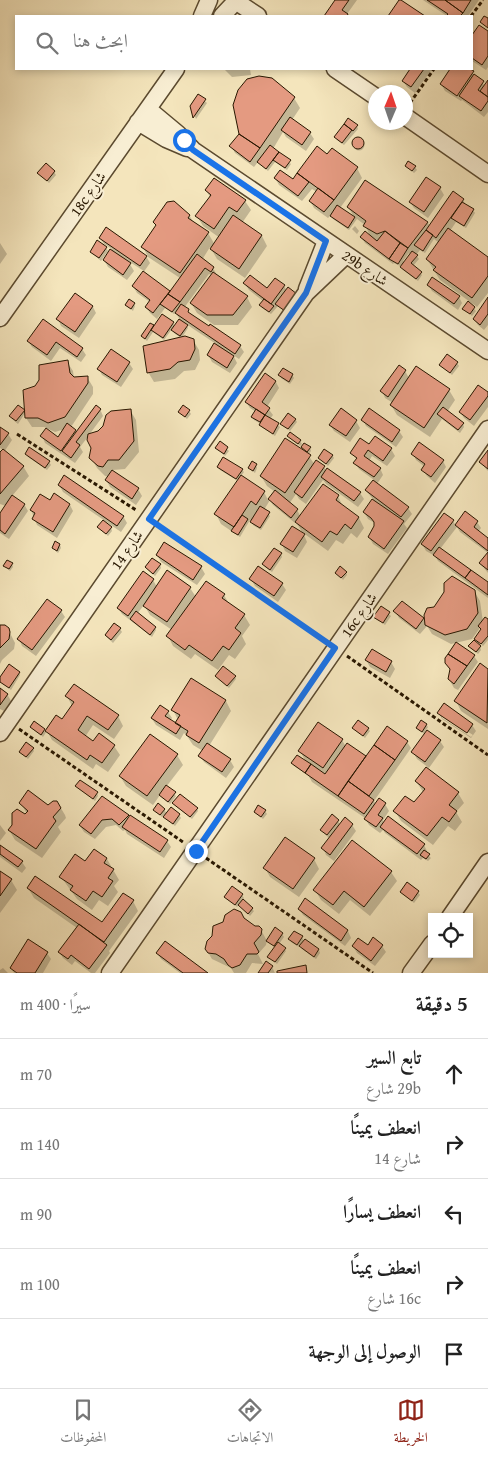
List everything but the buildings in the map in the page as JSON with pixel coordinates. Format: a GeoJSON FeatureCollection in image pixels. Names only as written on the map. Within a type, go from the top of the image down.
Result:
{"type":"FeatureCollection","features":[{"type":"Feature","properties":{"kind":"street"},"geometry":{"type":"LineString","coordinates":[[202,15],[209,0]]}},
{"type":"Feature","properties":{"kind":"street"},"geometry":{"type":"LineString","coordinates":[[223,15],[235,1],[256,15]]}},
{"type":"Feature","properties":{"kind":"street","name":"18c شارع"},"geometry":{"type":"LineString","coordinates":[[0,318],[175,70]]}},
{"type":"Feature","properties":{"kind":"street"},"geometry":{"type":"LineString","coordinates":[[336,70],[368,92]]}},
{"type":"Feature","properties":{"kind":"street","name":"29b شارع"},"geometry":{"type":"LineString","coordinates":[[148,109],[178,134],[193,150]]}},
{"type":"Feature","properties":{"kind":"street","name":"29b شارع"},"geometry":{"type":"LineString","coordinates":[[138,122],[166,139],[193,150],[488,351]]}},
{"type":"Feature","properties":{"kind":"street"},"geometry":{"type":"LineString","coordinates":[[413,122],[488,174]]}},
{"type":"Feature","properties":{"kind":"street","name":"شارع 14"},"geometry":{"type":"LineString","coordinates":[[306,293],[326,241]]}},
{"type":"Feature","properties":{"kind":"street","name":"شارع 14"},"geometry":{"type":"LineString","coordinates":[[0,733],[306,293],[346,255]]}},
{"type":"Feature","properties":{"kind":"street","name":"16c شارع"},"geometry":{"type":"LineString","coordinates":[[110,973],[488,429]]}},
{"type":"Feature","properties":{"kind":"street"},"geometry":{"type":"LineString","coordinates":[[453,913],[488,862]]}},
{"type":"Feature","properties":{"kind":"street"},"geometry":{"type":"LineString","coordinates":[[412,973],[428,950]]}},
{"type":"Feature","properties":{"kind":"path"},"geometry":{"type":"LineString","coordinates":[[472,15],[483,0]]}},
{"type":"Feature","properties":{"kind":"path"},"geometry":{"type":"LineString","coordinates":[[413,100],[433,70]]}},
{"type":"Feature","properties":{"kind":"path"},"geometry":{"type":"LineString","coordinates":[[17,434],[149,519],[488,755]]}},
{"type":"Feature","properties":{"kind":"route"},"geometry":{"type":"LineString","coordinates":[[184,140],[193,150],[326,241],[306,293],[149,519],[335,648],[196,851]]}}]}
